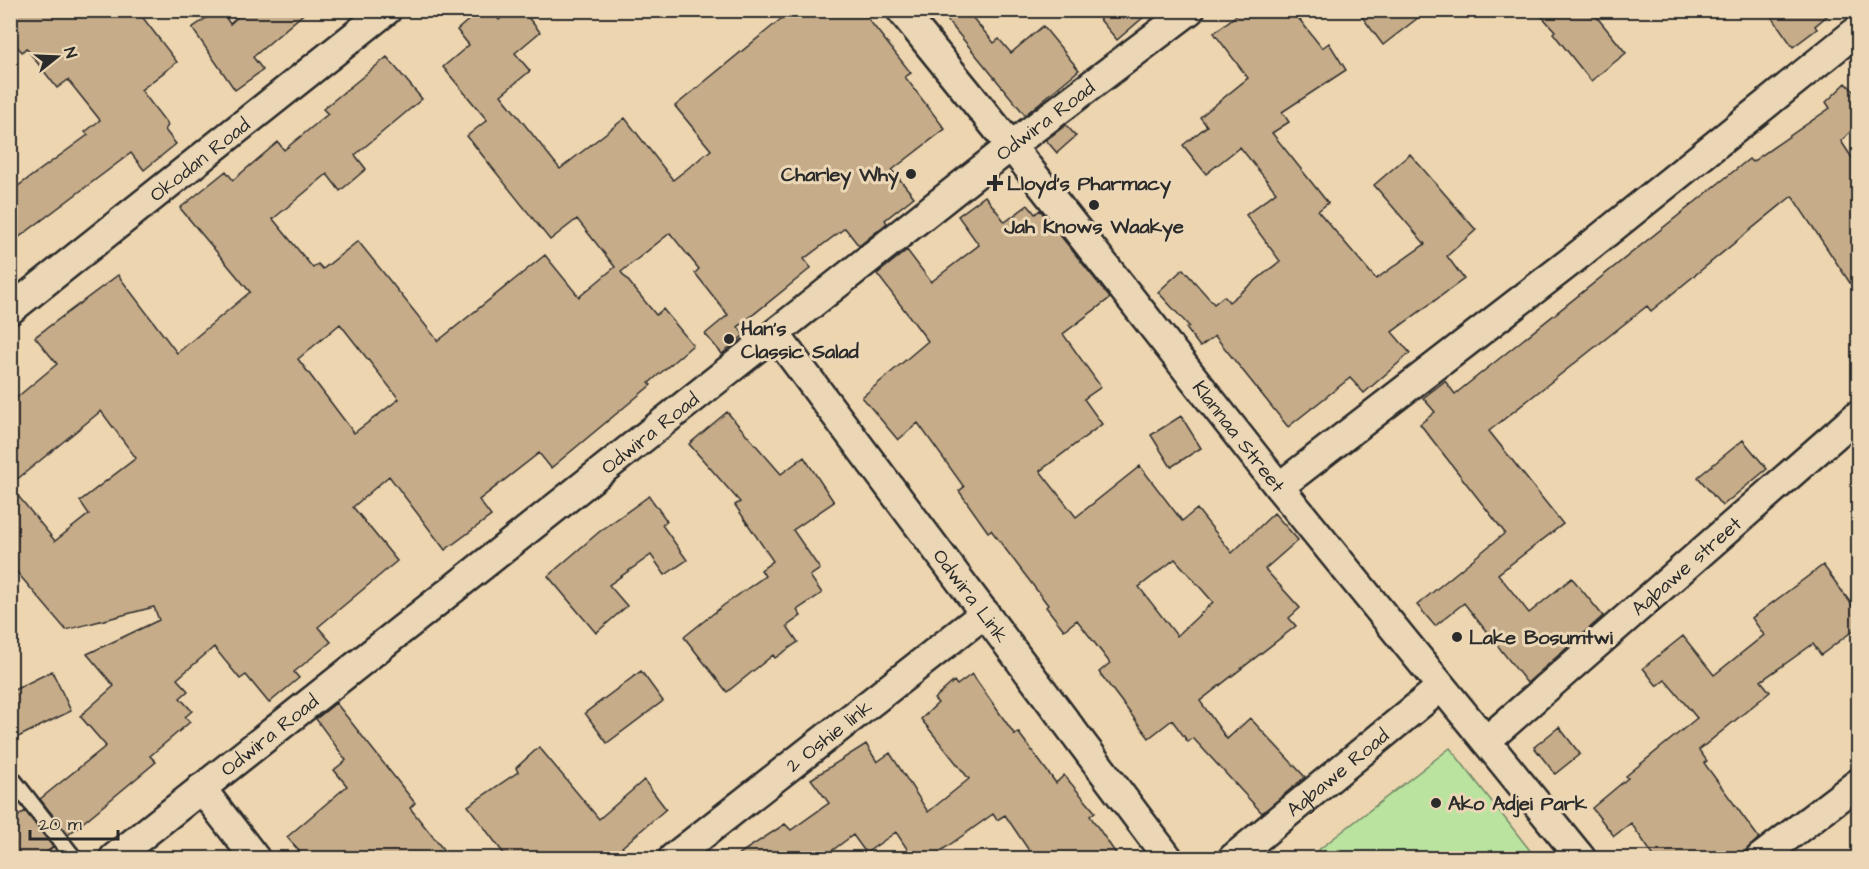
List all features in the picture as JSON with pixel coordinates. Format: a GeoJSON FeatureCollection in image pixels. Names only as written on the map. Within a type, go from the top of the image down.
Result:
{"type":"FeatureCollection","features":[{"type":"Feature","properties":{"kind":"street","name":"Okodan Road"},"geometry":{"type":"LineString","coordinates":[[10,310],[387,10]]}},
{"type":"Feature","properties":{"kind":"street","name":"Klannaa Street"},"geometry":{"type":"LineString","coordinates":[[901,10],[1279,487],[1581,858]]}},
{"type":"Feature","properties":{"kind":"street","name":"Odwira Road"},"geometry":{"type":"LineString","coordinates":[[114,858],[1011,146],[1190,10]]}},
{"type":"Feature","properties":{"kind":"street"},"geometry":{"type":"LineString","coordinates":[[1279,487],[1570,262],[1858,30]]}},
{"type":"Feature","properties":{"kind":"street","name":"Odwira Link"},"geometry":{"type":"LineString","coordinates":[[775,334],[1168,858]]}},
{"type":"Feature","properties":{"kind":"street","name":"Agbawe street"},"geometry":{"type":"LineString","coordinates":[[1486,741],[1858,415]]}},
{"type":"Feature","properties":{"kind":"street","name":"2 Oshie link"},"geometry":{"type":"LineString","coordinates":[[673,858],[986,613]]}},
{"type":"Feature","properties":{"kind":"street","name":"Agbawe Road"},"geometry":{"type":"LineString","coordinates":[[1233,858],[1441,687]]}},
{"type":"Feature","properties":{"kind":"street"},"geometry":{"type":"LineString","coordinates":[[1760,858],[1858,783]]}},
{"type":"Feature","properties":{"kind":"street"},"geometry":{"type":"LineString","coordinates":[[201,788],[255,858]]}},
{"type":"Feature","properties":{"kind":"lane"},"geometry":{"type":"LineString","coordinates":[[10,776],[74,858]]}},
{"type":"Feature","properties":{"kind":"green space","name":"Ako Adjei Park"},"geometry":{"type":"Polygon","coordinates":[[[1450,748],[1536,858],[1308,858],[1450,748]]]}},
{"type":"Feature","properties":{"kind":"building"},"geometry":{"type":"Polygon","coordinates":[[[10,10],[137,10],[177,62],[141,90],[168,125],[165,130],[176,144],[144,170],[131,153],[10,244],[10,192],[88,135],[85,132],[100,120],[68,80],[57,88],[26,48],[22,52],[10,38],[10,10]]]}},
{"type":"Feature","properties":{"kind":"building"},"geometry":{"type":"Polygon","coordinates":[[[221,10],[230,24],[245,10],[308,10],[253,57],[263,70],[235,90],[192,28],[221,10]]]}},
{"type":"Feature","properties":{"kind":"building"},"geometry":{"type":"Polygon","coordinates":[[[480,10],[491,10],[499,20],[510,10],[522,10],[540,32],[515,53],[530,71],[501,95],[560,169],[625,118],[673,180],[711,150],[675,106],[792,10],[862,11],[911,73],[905,77],[945,129],[892,170],[914,197],[885,220],[887,223],[859,246],[845,228],[804,259],[811,268],[738,327],[744,335],[722,354],[705,334],[728,315],[695,273],[699,269],[670,233],[621,272],[656,315],[663,309],[693,345],[649,383],[651,385],[551,468],[539,453],[479,500],[491,516],[445,550],[389,476],[353,507],[397,561],[318,627],[331,642],[294,672],[299,678],[269,703],[246,675],[240,679],[214,647],[177,679],[188,691],[180,698],[192,711],[185,717],[190,722],[150,756],[156,762],[68,835],[40,799],[106,746],[80,716],[114,686],[87,654],[159,620],[154,607],[66,630],[10,564],[10,486],[55,541],[89,514],[80,501],[136,458],[101,411],[10,485],[10,403],[57,364],[35,337],[118,275],[177,353],[250,292],[180,208],[226,171],[233,180],[278,142],[284,150],[328,114],[323,109],[387,57],[422,99],[355,155],[366,169],[340,191],[327,174],[273,219],[313,268],[318,264],[323,269],[358,241],[438,341],[545,255],[579,297],[615,267],[577,219],[550,240],[467,136],[487,120],[443,67],[469,45],[457,30],[480,10]],[[340,324],[298,359],[354,433],[399,399],[340,324]]]}},
{"type":"Feature","properties":{"kind":"building"},"geometry":{"type":"Polygon","coordinates":[[[939,10],[966,10],[994,43],[999,39],[1011,53],[1043,26],[1079,70],[1025,115],[939,10]]]}},
{"type":"Feature","properties":{"kind":"building"},"geometry":{"type":"Polygon","coordinates":[[[1092,10],[1152,10],[1117,40],[1092,10]]]}},
{"type":"Feature","properties":{"kind":"building"},"geometry":{"type":"Polygon","coordinates":[[[1243,10],[1292,10],[1322,48],[1329,43],[1346,70],[1282,112],[1289,122],[1272,133],[1328,203],[1318,211],[1376,279],[1425,244],[1374,185],[1410,154],[1476,230],[1447,256],[1464,279],[1392,332],[1410,353],[1364,393],[1350,378],[1288,427],[1215,336],[1200,347],[1186,328],[1189,326],[1158,292],[1183,269],[1214,304],[1224,296],[1229,302],[1280,261],[1246,215],[1276,192],[1240,147],[1206,174],[1183,145],[1207,126],[1200,117],[1248,78],[1214,33],[1243,10]]]}},
{"type":"Feature","properties":{"kind":"building"},"geometry":{"type":"Polygon","coordinates":[[[1357,10],[1428,10],[1383,45],[1357,10]]]}},
{"type":"Feature","properties":{"kind":"building"},"geometry":{"type":"Polygon","coordinates":[[[1536,10],[1591,10],[1626,53],[1591,81],[1553,33],[1555,31],[1536,10]]]}},
{"type":"Feature","properties":{"kind":"building"},"geometry":{"type":"Polygon","coordinates":[[[1767,10],[1834,10],[1815,26],[1817,29],[1793,47],[1767,10]]]}},
{"type":"Feature","properties":{"kind":"building"},"geometry":{"type":"Polygon","coordinates":[[[1846,83],[1858,96],[1858,124],[1841,141],[1858,167],[1858,295],[1792,196],[1651,311],[1647,306],[1489,431],[1563,524],[1498,574],[1529,613],[1572,578],[1603,616],[1527,683],[1464,603],[1435,626],[1417,605],[1505,533],[1420,424],[1435,412],[1423,398],[1445,381],[1455,394],[1749,159],[1752,162],[1830,108],[1826,102],[1846,83]]]}},
{"type":"Feature","properties":{"kind":"building"},"geometry":{"type":"Polygon","coordinates":[[[1066,125],[1076,136],[1057,153],[1046,140],[1066,125]]]}},
{"type":"Feature","properties":{"kind":"building"},"geometry":{"type":"Polygon","coordinates":[[[985,196],[1005,222],[1028,205],[1035,214],[1040,210],[1110,298],[1063,334],[1101,387],[1084,399],[1102,424],[1040,471],[1076,517],[1140,466],[1182,521],[1197,509],[1232,553],[1274,513],[1298,540],[1265,569],[1300,608],[1289,618],[1296,626],[1200,701],[1227,739],[1250,718],[1305,777],[1262,813],[1193,738],[1188,742],[1172,720],[1149,738],[1099,672],[1110,663],[1077,620],[1064,630],[1046,607],[1048,605],[991,530],[988,532],[959,491],[964,487],[918,423],[898,440],[862,397],[928,341],[877,274],[907,250],[931,282],[979,245],[958,216],[985,196]],[[1175,559],[1139,587],[1177,636],[1213,602],[1175,559]]]}},
{"type":"Feature","properties":{"kind":"building"},"geometry":{"type":"Polygon","coordinates":[[[727,412],[781,474],[804,457],[834,502],[793,530],[820,569],[810,576],[822,593],[797,610],[801,616],[787,626],[798,642],[775,658],[773,655],[727,692],[684,637],[765,576],[761,570],[773,561],[735,505],[740,502],[689,444],[727,412]]]}},
{"type":"Feature","properties":{"kind":"building"},"geometry":{"type":"Polygon","coordinates":[[[1181,416],[1201,448],[1171,467],[1151,435],[1181,416]]]}},
{"type":"Feature","properties":{"kind":"building"},"geometry":{"type":"Polygon","coordinates":[[[1743,440],[1767,469],[1722,506],[1698,477],[1743,440]]]}},
{"type":"Feature","properties":{"kind":"building"},"geometry":{"type":"Polygon","coordinates":[[[649,496],[667,521],[662,525],[687,560],[665,575],[651,555],[609,585],[627,606],[596,633],[548,576],[599,532],[649,496]]]}},
{"type":"Feature","properties":{"kind":"building"},"geometry":{"type":"Polygon","coordinates":[[[1823,565],[1858,613],[1858,627],[1821,655],[1813,644],[1761,681],[1770,692],[1699,750],[1707,761],[1704,763],[1759,838],[1745,851],[1744,858],[1655,858],[1631,823],[1614,836],[1592,808],[1628,778],[1626,776],[1697,718],[1665,680],[1657,686],[1643,668],[1683,636],[1714,675],[1764,635],[1752,618],[1823,565]]]}},
{"type":"Feature","properties":{"kind":"building"},"geometry":{"type":"Polygon","coordinates":[[[52,671],[71,711],[10,741],[10,692],[52,671]]]}},
{"type":"Feature","properties":{"kind":"building"},"geometry":{"type":"Polygon","coordinates":[[[641,671],[663,701],[607,743],[585,713],[641,671]]]}},
{"type":"Feature","properties":{"kind":"building"},"geometry":{"type":"Polygon","coordinates":[[[972,674],[1015,735],[1018,732],[1056,783],[1064,775],[1095,812],[1090,816],[1119,858],[1034,858],[1005,815],[997,820],[993,814],[931,858],[913,858],[896,832],[866,853],[853,835],[822,858],[733,858],[785,824],[791,830],[829,803],[811,779],[866,744],[877,762],[890,753],[928,812],[969,779],[921,719],[938,703],[934,699],[954,681],[957,685],[972,674]]]}},
{"type":"Feature","properties":{"kind":"building"},"geometry":{"type":"Polygon","coordinates":[[[336,703],[415,803],[410,808],[450,858],[305,858],[287,837],[347,786],[334,770],[346,760],[316,719],[336,703]]]}},
{"type":"Feature","properties":{"kind":"building"},"geometry":{"type":"Polygon","coordinates":[[[1559,727],[1580,754],[1555,774],[1534,747],[1559,727]]]}},
{"type":"Feature","properties":{"kind":"building"},"geometry":{"type":"Polygon","coordinates":[[[539,747],[599,819],[644,780],[666,809],[622,847],[632,858],[507,858],[468,806],[518,772],[516,768],[539,747]]]}},
{"type":"Feature","properties":{"kind":"building"},"geometry":{"type":"Polygon","coordinates":[[[25,811],[53,847],[39,858],[10,858],[10,823],[25,811]]]}},
{"type":"Feature","properties":{"kind":"place","name":"Charley Why"},"geometry":{"type":"Point","coordinates":[911,174]}},
{"type":"Feature","properties":{"kind":"place","name":"Lloyd's Pharmacy"},"geometry":{"type":"Point","coordinates":[995,183]}},
{"type":"Feature","properties":{"kind":"place","name":"Jah Knows Waakye"},"geometry":{"type":"Point","coordinates":[1094,205]}},
{"type":"Feature","properties":{"kind":"place","name":"Han's Classic Salad"},"geometry":{"type":"Point","coordinates":[729,339]}},
{"type":"Feature","properties":{"kind":"place","name":"Lake Bosumtwi"},"geometry":{"type":"Point","coordinates":[1457,637]}},
{"type":"Feature","properties":{"kind":"place","name":"Ako Adjei Park"},"geometry":{"type":"Point","coordinates":[1436,803]}}]}
